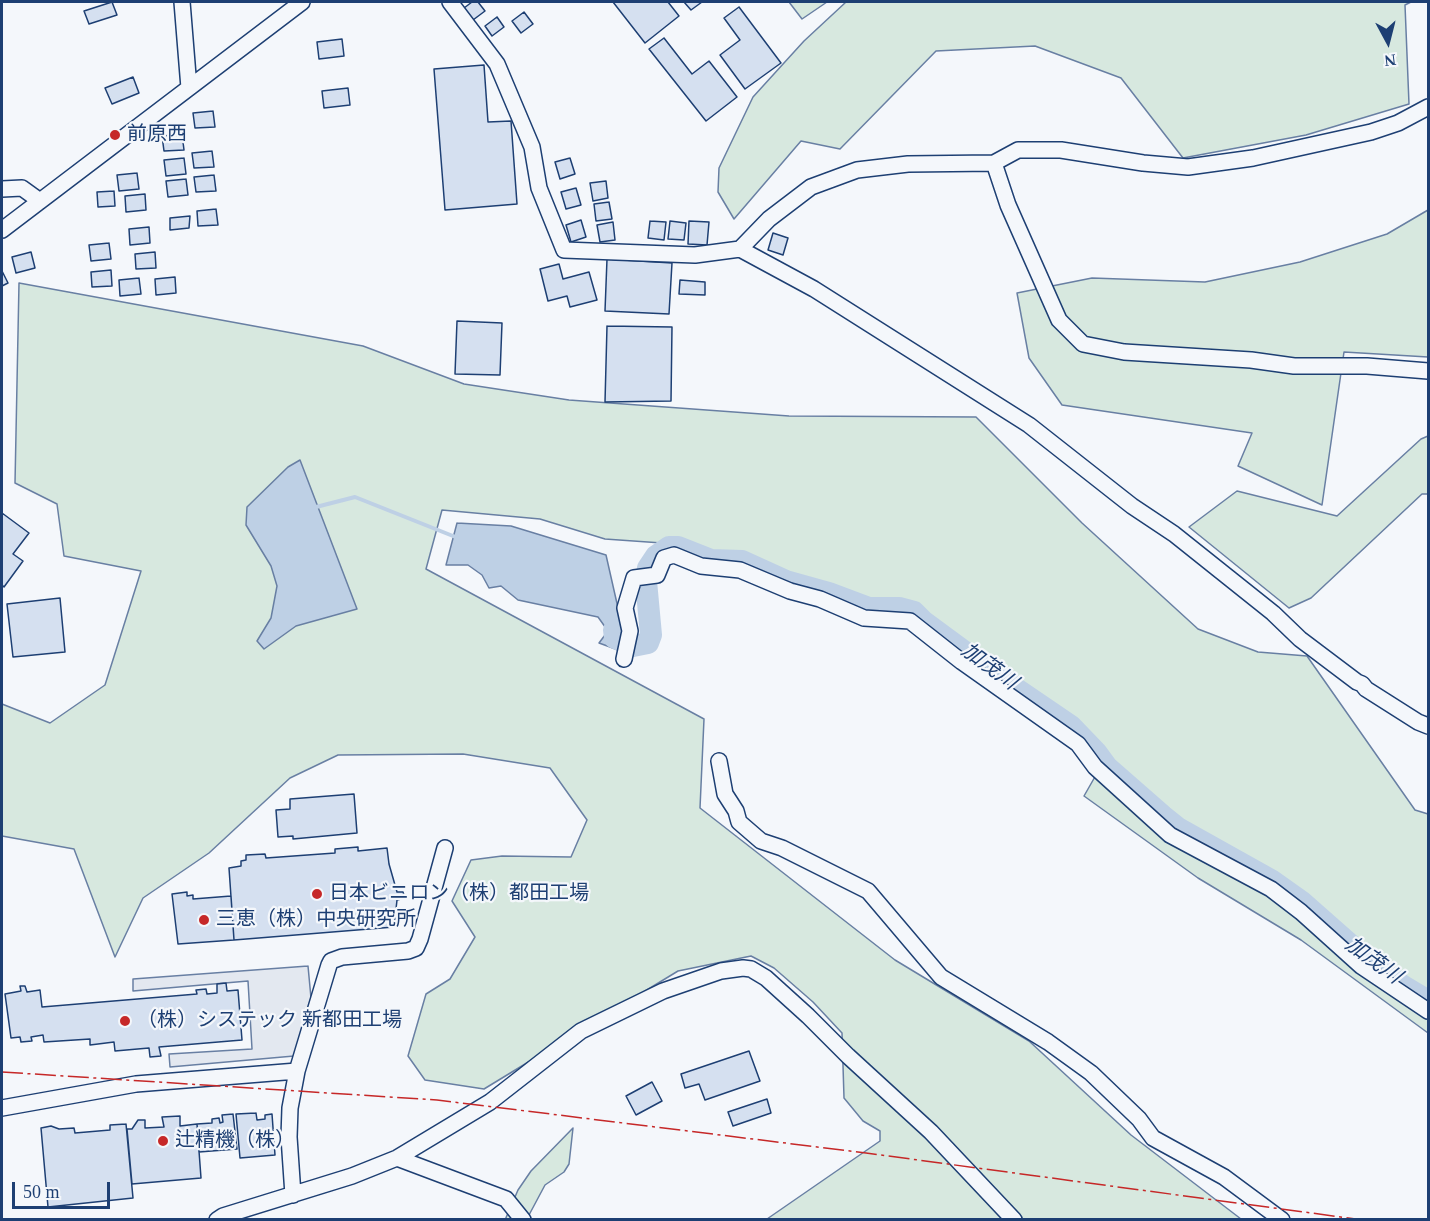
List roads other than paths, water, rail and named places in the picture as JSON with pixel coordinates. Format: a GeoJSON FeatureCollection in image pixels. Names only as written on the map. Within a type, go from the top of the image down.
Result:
{"type":"FeatureCollection","features":[{"type":"Feature","properties":{"kind":"street"},"geometry":{"type":"LineString","coordinates":[[182,2],[189,88]]}},
{"type":"Feature","properties":{"kind":"street"},"geometry":{"type":"LineString","coordinates":[[2,230],[302,2]]}},
{"type":"Feature","properties":{"kind":"street"},"geometry":{"type":"LineString","coordinates":[[450,2],[497,64],[532,147],[539,188],[564,250],[695,255],[740,249],[814,289],[1029,425],[1132,506],[1174,534],[1273,613],[1300,639],[1366,689],[1428,726]]}},
{"type":"Feature","properties":{"kind":"street"},"geometry":{"type":"LineString","coordinates":[[740,249],[769,219],[811,187],[857,170],[908,164],[994,163],[1018,150],[1061,150],[1143,163],[1188,167],[1252,158],[1371,132],[1398,123],[1428,107]]}},
{"type":"Feature","properties":{"kind":"street"},"geometry":{"type":"LineString","coordinates":[[994,163],[1008,205],[1059,320],[1083,344],[1124,352],[1251,360],[1294,366],[1367,366],[1428,370]]}},
{"type":"Feature","properties":{"kind":"street"},"geometry":{"type":"LineString","coordinates":[[2,189],[22,188],[40,201]]}},
{"type":"Feature","properties":{"kind":"street"},"geometry":{"type":"LineString","coordinates":[[624,659],[630,631],[625,608],[634,578],[657,575],[664,558],[674,555],[701,566],[740,570],[790,591],[820,599],[864,618],[909,621],[962,662],[1078,744],[1095,767],[1170,835],[1271,889],[1301,912],[1361,966],[1428,1011]]}},
{"type":"Feature","properties":{"kind":"street"},"geometry":{"type":"LineString","coordinates":[[718,761],[725,794],[739,822],[761,841],[782,848],[868,891],[941,977],[1048,1042],[1091,1073],[1139,1119],[1153,1138],[1224,1177],[1282,1220]]}},
{"type":"Feature","properties":{"kind":"street"},"geometry":{"type":"LineString","coordinates":[[292,1195],[289,1123],[297,1071],[332,961],[342,957],[408,951],[416,948],[445,848]]}},
{"type":"Feature","properties":{"kind":"street"},"geometry":{"type":"LineString","coordinates":[[217,1220],[223,1216],[352,1176],[397,1158],[490,1102],[581,1030],[663,991],[721,971],[743,968],[751,969],[766,978],[808,1016],[931,1132],[1014,1220]]}},
{"type":"Feature","properties":{"kind":"street"},"geometry":{"type":"LineString","coordinates":[[2,1108],[136,1084],[297,1071]]}},
{"type":"Feature","properties":{"kind":"street"},"geometry":{"type":"LineString","coordinates":[[397,1158],[506,1199],[524,1220]]}},
{"type":"Feature","properties":{"kind":"water"},"geometry":{"type":"Polygon","coordinates":[[[300,460],[357,609],[296,626],[264,649],[257,641],[271,618],[277,586],[271,566],[246,525],[247,507],[288,467],[300,460]]]}},
{"type":"Feature","properties":{"kind":"water"},"geometry":{"type":"Polygon","coordinates":[[[457,523],[511,526],[606,555],[623,630],[621,651],[599,643],[608,631],[598,617],[518,600],[501,586],[489,588],[482,575],[468,565],[446,565],[457,523]]]}},
{"type":"Feature","properties":{"kind":"waterway"},"geometry":{"type":"LineString","coordinates":[[316,507],[355,497],[458,538]]}},
{"type":"Feature","properties":{"kind":"waterway","name":"加茂川"},"geometry":{"type":"LineString","coordinates":[[614,630],[615,638],[633,646],[648,643],[651,635],[646,581],[648,568],[656,556],[669,547],[678,547],[711,560],[742,561],[786,581],[829,593],[869,608],[899,608],[914,612],[999,677],[1071,726],[1107,767],[1178,828],[1271,880],[1302,902],[1370,962],[1428,1001]]}},
{"type":"Feature","properties":{"kind":"place","name":"前原西"},"geometry":{"type":"Point","coordinates":[115,135]}},
{"type":"Feature","properties":{"kind":"place","name":"日本ビニロン（株）都田工場"},"geometry":{"type":"Point","coordinates":[317,894]}},
{"type":"Feature","properties":{"kind":"place","name":"三恵（株）中央研究所"},"geometry":{"type":"Point","coordinates":[204,920]}},
{"type":"Feature","properties":{"kind":"place","name":"（株）システック 新都田工場"},"geometry":{"type":"Point","coordinates":[125,1021]}},
{"type":"Feature","properties":{"kind":"place","name":"辻精機（株）"},"geometry":{"type":"Point","coordinates":[163,1141]}}]}
